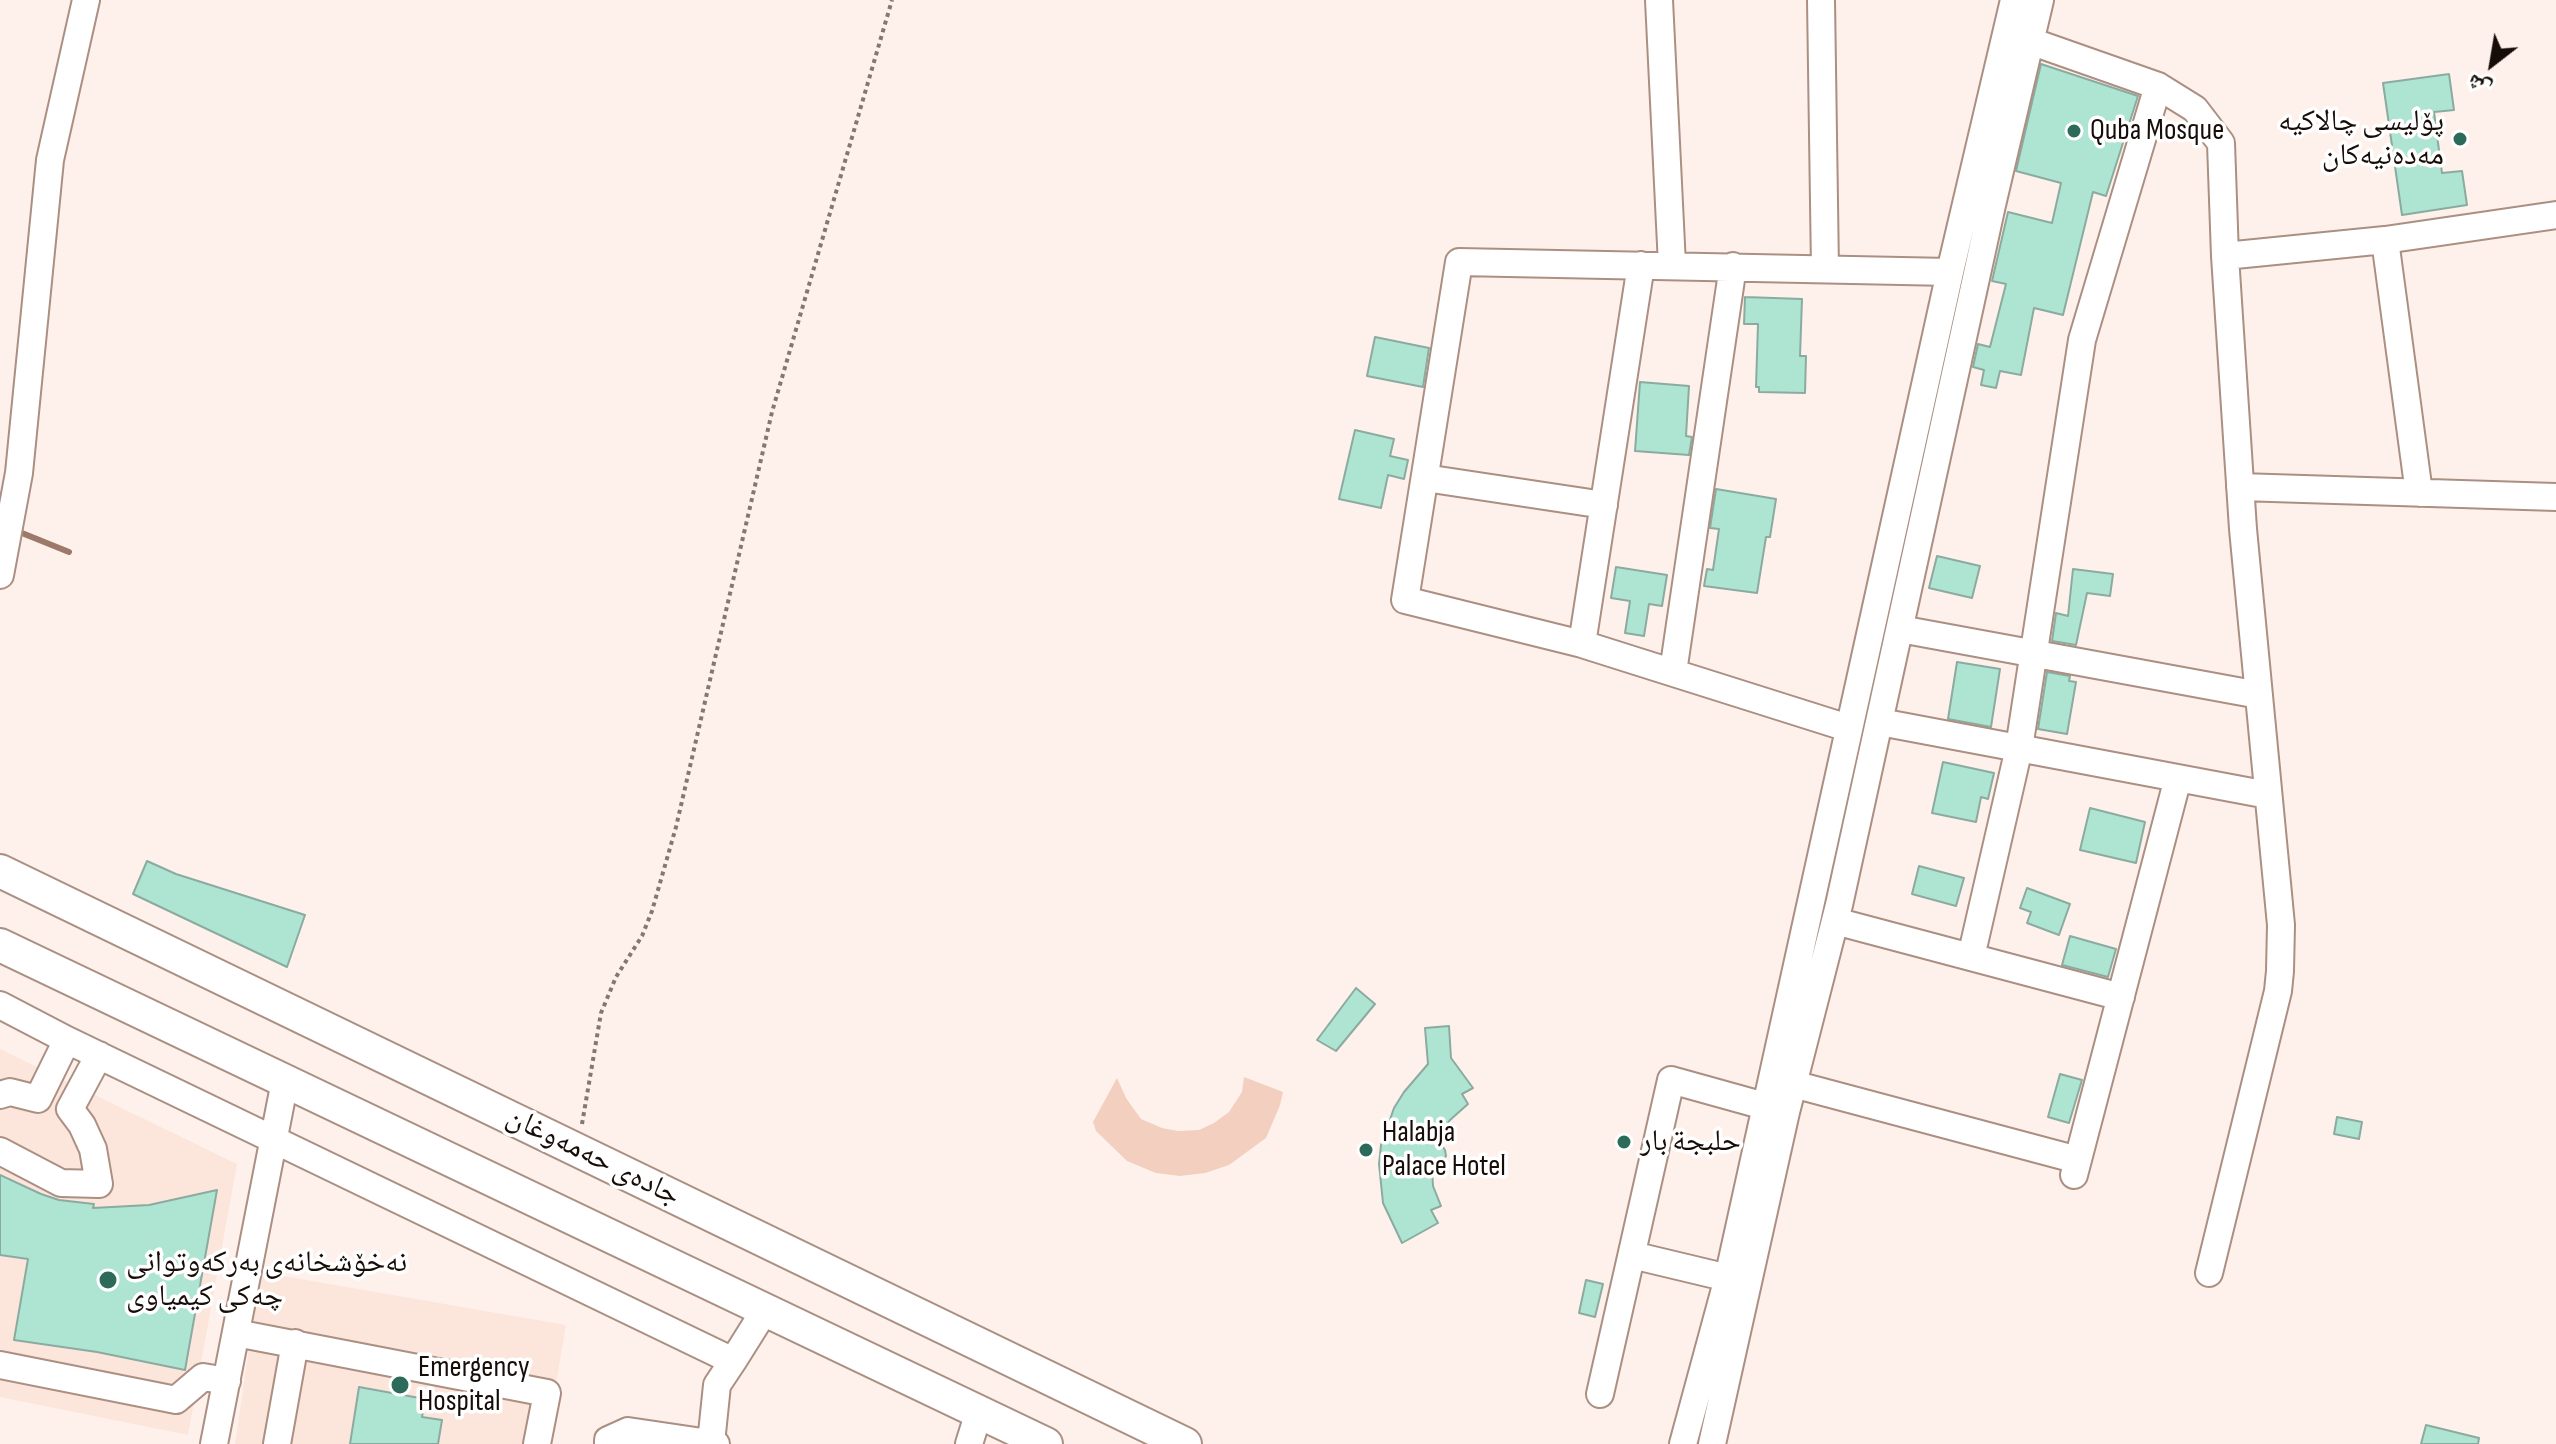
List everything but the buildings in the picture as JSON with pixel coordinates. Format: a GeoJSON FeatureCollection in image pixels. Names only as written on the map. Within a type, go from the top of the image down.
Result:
{"type":"FeatureCollection","features":[{"type":"Feature","properties":{"kind":"main road","name":"جادەی حەمەوغان"},"geometry":{"type":"LineString","coordinates":[[0,871],[1185,1444]]}},
{"type":"Feature","properties":{"kind":"main road"},"geometry":{"type":"LineString","coordinates":[[0,945],[1046,1444]]}},
{"type":"Feature","properties":{"kind":"street"},"geometry":{"type":"LineString","coordinates":[[0,575],[19,473],[50,160],[86,0]]}},
{"type":"Feature","properties":{"kind":"street"},"geometry":{"type":"LineString","coordinates":[[1659,0],[1672,265]]}},
{"type":"Feature","properties":{"kind":"street"},"geometry":{"type":"LineString","coordinates":[[1821,0],[1825,269]]}},
{"type":"Feature","properties":{"kind":"street"},"geometry":{"type":"LineString","coordinates":[[1712,1444],[1738,1280],[1782,1081],[1848,728],[2014,0]]}},
{"type":"Feature","properties":{"kind":"street"},"geometry":{"type":"LineString","coordinates":[[1782,1081],[1835,921],[1974,285],[2040,0]]}},
{"type":"Feature","properties":{"kind":"street"},"geometry":{"type":"LineString","coordinates":[[2030,41],[2158,86],[2195,109],[2221,143],[2240,487],[2281,925],[2279,981],[2209,1273]]}},
{"type":"Feature","properties":{"kind":"street"},"geometry":{"type":"LineString","coordinates":[[1971,957],[2019,748],[2082,340],[2158,86]]}},
{"type":"Feature","properties":{"kind":"street"},"geometry":{"type":"LineString","coordinates":[[2225,256],[2385,240],[2556,215]]}},
{"type":"Feature","properties":{"kind":"street"},"geometry":{"type":"LineString","coordinates":[[2385,240],[2419,493]]}},
{"type":"Feature","properties":{"kind":"street"},"geometry":{"type":"LineString","coordinates":[[1848,728],[1582,644],[1405,600],[1459,262],[1950,272]]}},
{"type":"Feature","properties":{"kind":"street"},"geometry":{"type":"LineString","coordinates":[[1582,644],[1641,265]]}},
{"type":"Feature","properties":{"kind":"street"},"geometry":{"type":"LineString","coordinates":[[1673,672],[1733,266]]}},
{"type":"Feature","properties":{"kind":"street"},"geometry":{"type":"LineString","coordinates":[[1425,478],[1604,505]]}},
{"type":"Feature","properties":{"kind":"street"},"geometry":{"type":"LineString","coordinates":[[2240,487],[2556,497]]}},
{"type":"Feature","properties":{"kind":"street"},"geometry":{"type":"LineString","coordinates":[[1898,510],[1925,516]]}},
{"type":"Feature","properties":{"kind":"street"},"geometry":{"type":"LineString","coordinates":[[1900,629],[2259,695]]}},
{"type":"Feature","properties":{"kind":"street"},"geometry":{"type":"LineString","coordinates":[[1880,722],[2268,795]]}},
{"type":"Feature","properties":{"kind":"street"},"geometry":{"type":"LineString","coordinates":[[1782,1081],[2076,1167],[2178,778]]}},
{"type":"Feature","properties":{"kind":"street"},"geometry":{"type":"LineString","coordinates":[[1835,921],[2121,997]]}},
{"type":"Feature","properties":{"kind":"street"},"geometry":{"type":"LineString","coordinates":[[0,1005],[733,1361]]}},
{"type":"Feature","properties":{"kind":"street"},"geometry":{"type":"LineString","coordinates":[[0,1095],[10,1092],[38,1099],[67,1040]]}},
{"type":"Feature","properties":{"kind":"street"},"geometry":{"type":"LineString","coordinates":[[0,1151],[61,1183],[99,1184],[93,1149],[82,1125],[70,1109],[99,1055]]}},
{"type":"Feature","properties":{"kind":"street"},"geometry":{"type":"LineString","coordinates":[[1600,1394],[1671,1080],[1776,1109]]}},
{"type":"Feature","properties":{"kind":"street"},"geometry":{"type":"LineString","coordinates":[[214,1444],[285,1081]]}},
{"type":"Feature","properties":{"kind":"street"},"geometry":{"type":"LineString","coordinates":[[1632,1255],[1738,1280]]}},
{"type":"Feature","properties":{"kind":"street"},"geometry":{"type":"LineString","coordinates":[[1683,1444],[1738,1280]]}},
{"type":"Feature","properties":{"kind":"street"},"geometry":{"type":"LineString","coordinates":[[608,1444],[608,1440],[628,1431],[714,1443],[717,1385],[765,1310]]}},
{"type":"Feature","properties":{"kind":"street"},"geometry":{"type":"LineString","coordinates":[[236,1333],[547,1393],[537,1444]]}},
{"type":"Feature","properties":{"kind":"street"},"geometry":{"type":"LineString","coordinates":[[277,1444],[295,1343]]}},
{"type":"Feature","properties":{"kind":"street"},"geometry":{"type":"LineString","coordinates":[[0,1365],[176,1400],[203,1377],[227,1381]]}},
{"type":"Feature","properties":{"kind":"street"},"geometry":{"type":"LineString","coordinates":[[969,1444],[979,1412]]}},
{"type":"Feature","properties":{"kind":"path"},"geometry":{"type":"LineString","coordinates":[[578,1150],[601,1013],[616,977],[642,936],[668,855],[772,412],[892,0]]}},
{"type":"Feature","properties":{"kind":"shaded area","name":"نەخۆشخانەی بەرکەوتوانی چەکی کیمیاوی"},"geometry":{"type":"Polygon","coordinates":[[[0,1049],[237,1164],[188,1435],[0,1397],[0,1049]]]}},
{"type":"Feature","properties":{"kind":"shaded area"},"geometry":{"type":"Polygon","coordinates":[[[1244,1077],[1283,1092],[1280,1105],[1266,1138],[1229,1165],[1205,1173],[1180,1176],[1156,1173],[1127,1161],[1096,1131],[1093,1122],[1117,1078],[1141,1119],[1162,1128],[1199,1130],[1229,1112],[1242,1092],[1244,1077]]]}},
{"type":"Feature","properties":{"kind":"shaded area","name":"Emergency Hospital"},"geometry":{"type":"Polygon","coordinates":[[[260,1272],[566,1325],[546,1444],[235,1444],[260,1272]]]}},
{"type":"Feature","properties":{"kind":"waterway"},"geometry":{"type":"LineString","coordinates":[[17,531],[69,552]]}},
{"type":"Feature","properties":{"kind":"place","name":"Quba Mosque"},"geometry":{"type":"Point","coordinates":[2074,131]}},
{"type":"Feature","properties":{"kind":"place","name":"پۆلیسی چالاکیە مەدەنیەکان"},"geometry":{"type":"Point","coordinates":[2460,139]}},
{"type":"Feature","properties":{"kind":"place","name":"حلبجة بار"},"geometry":{"type":"Point","coordinates":[1624,1142]}},
{"type":"Feature","properties":{"kind":"place","name":"Halabja Palace Hotel"},"geometry":{"type":"Point","coordinates":[1366,1150]}},
{"type":"Feature","properties":{"kind":"place","name":"نەخۆشخانەی بەرکەوتوانی چەکی کیمیاوی"},"geometry":{"type":"Point","coordinates":[108,1280]}},
{"type":"Feature","properties":{"kind":"place","name":"Emergency Hospital"},"geometry":{"type":"Point","coordinates":[400,1385]}}]}
